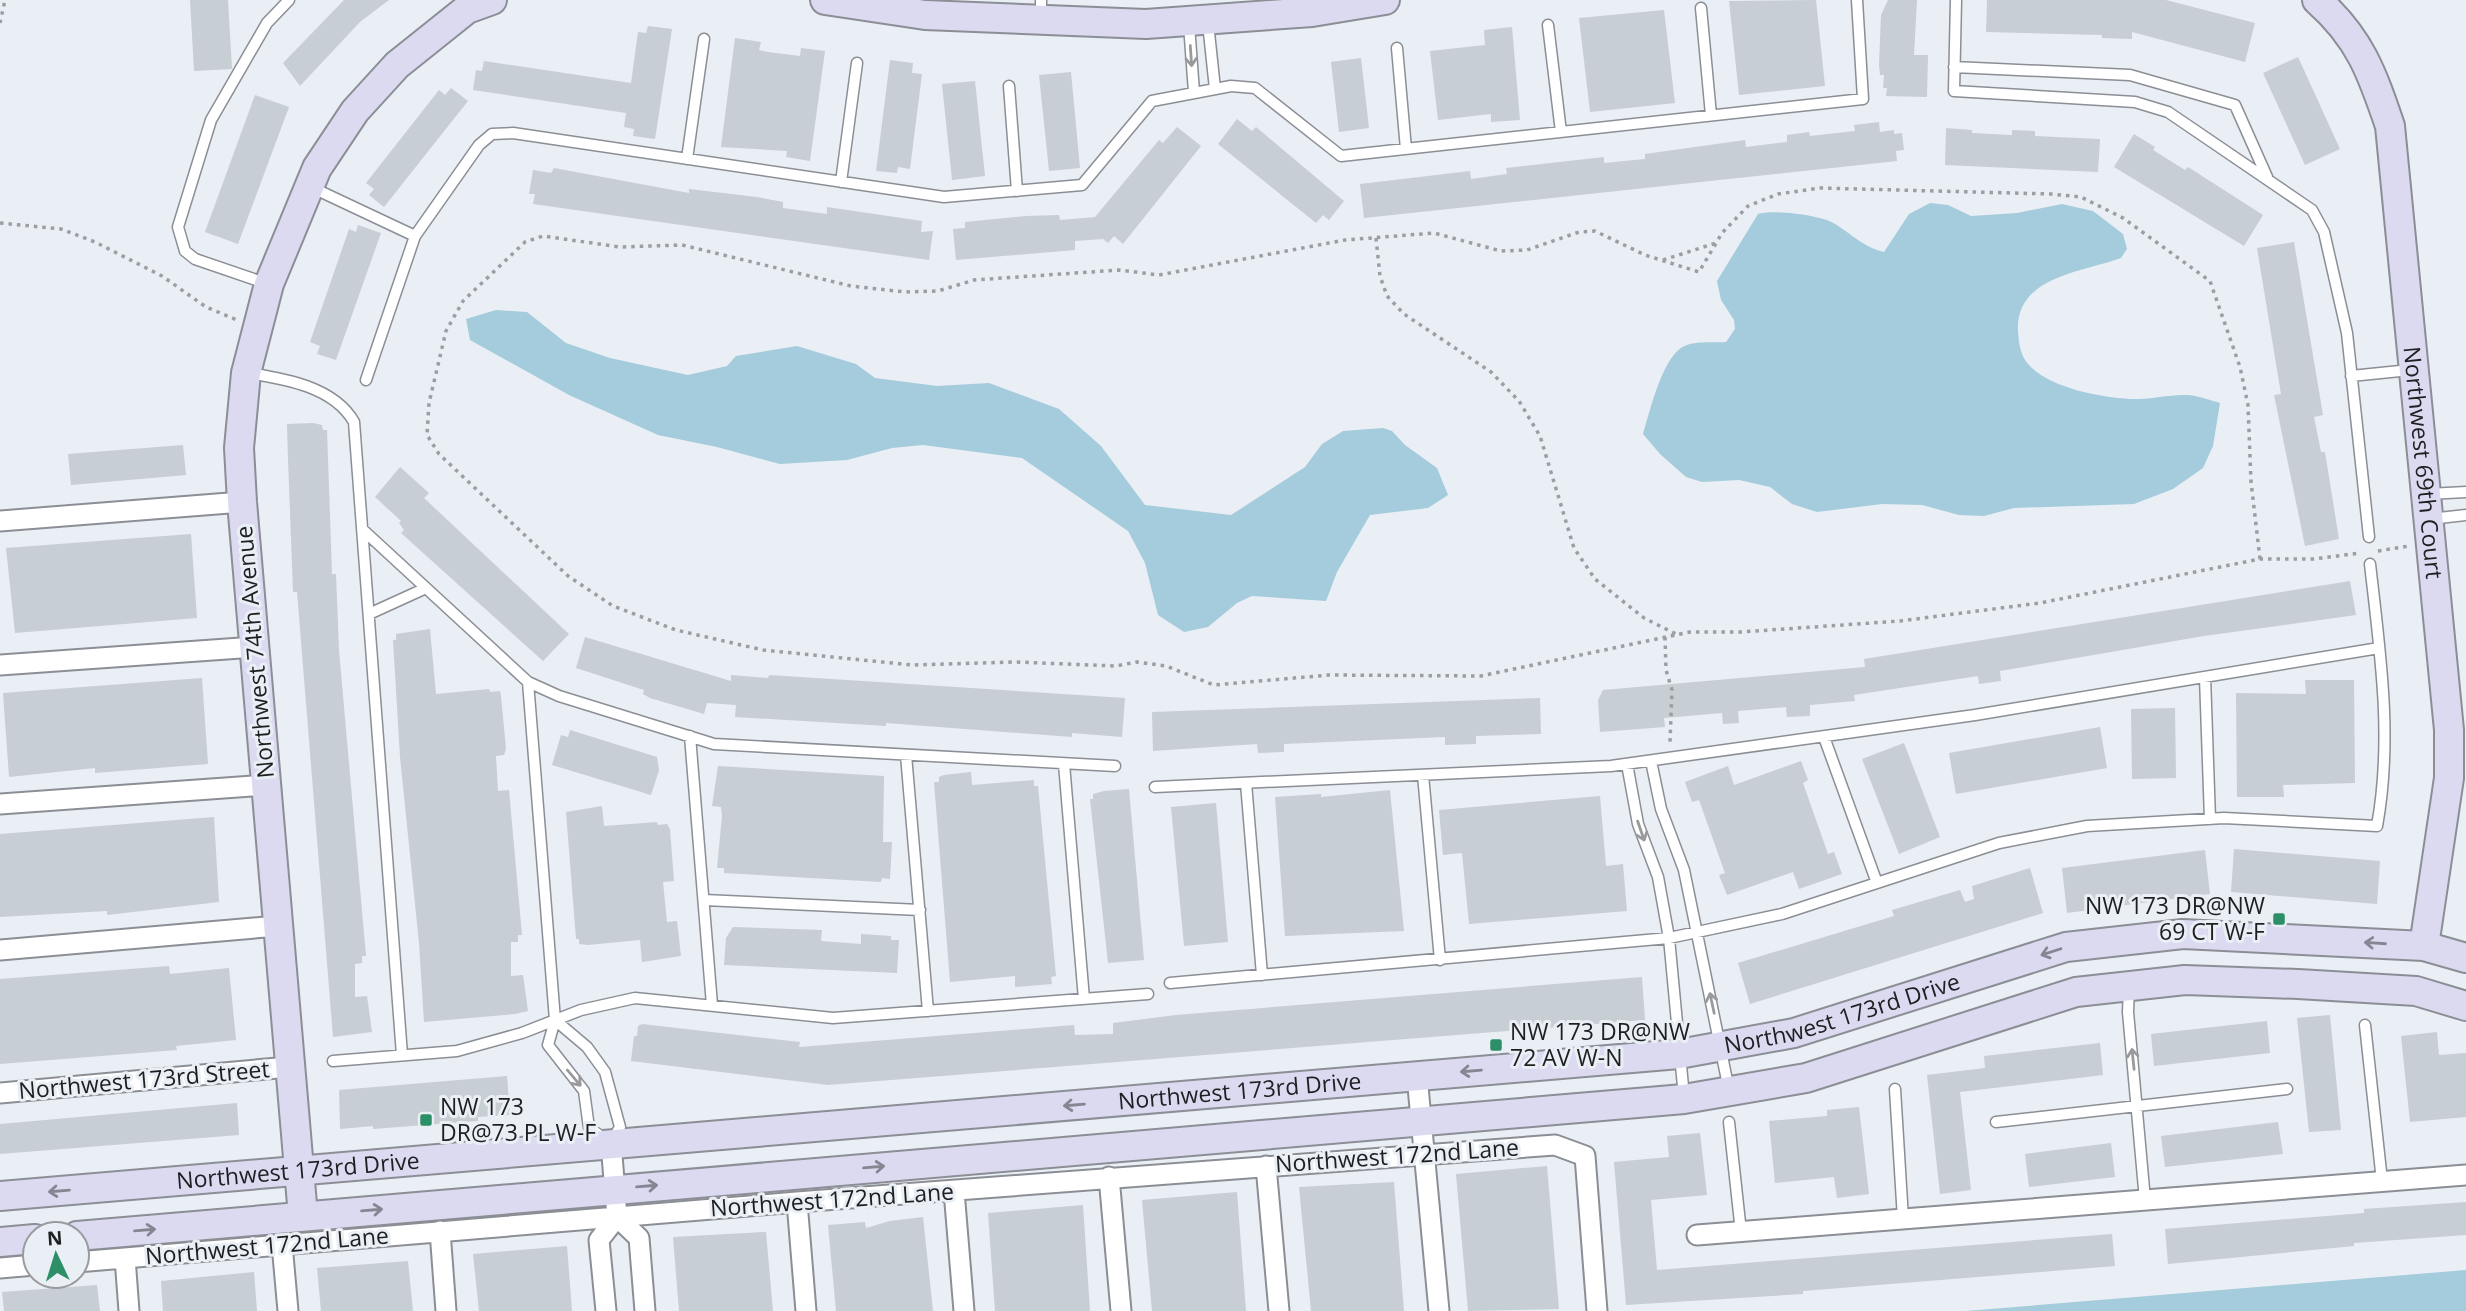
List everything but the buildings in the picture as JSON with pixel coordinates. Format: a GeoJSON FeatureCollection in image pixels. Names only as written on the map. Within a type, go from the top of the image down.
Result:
{"type":"FeatureCollection","features":[{"type":"Feature","properties":{"kind":"street"},"geometry":{"type":"LineString","coordinates":[[825,0],[879,4],[925,15],[1041,10],[1146,24],[1197,18],[1312,12],[1371,1]]}},
{"type":"Feature","properties":{"kind":"street","name":"Northwest 69th Court"},"geometry":{"type":"LineString","coordinates":[[2316,0],[2332,14],[2368,62],[2390,126],[2449,730],[2449,778],[2424,946]]}},
{"type":"Feature","properties":{"kind":"street","name":"Northwest 74th Avenue"},"geometry":{"type":"LineString","coordinates":[[303,1216],[242,502],[239,449],[246,373],[269,284],[317,168],[355,111],[397,65],[467,9],[482,2]]}},
{"type":"Feature","properties":{"kind":"street"},"geometry":{"type":"LineString","coordinates":[[0,521],[242,502]]}},
{"type":"Feature","properties":{"kind":"street"},"geometry":{"type":"LineString","coordinates":[[0,665],[255,647]]}},
{"type":"Feature","properties":{"kind":"street"},"geometry":{"type":"LineString","coordinates":[[0,804],[266,785]]}},
{"type":"Feature","properties":{"kind":"street"},"geometry":{"type":"LineString","coordinates":[[0,950],[278,926]]}},
{"type":"Feature","properties":{"kind":"street","name":"Northwest 173rd Drive"},"geometry":{"type":"LineString","coordinates":[[0,1196],[1679,1054],[1794,1033],[2066,947],[2183,934],[2424,946],[2466,958]]}},
{"type":"Feature","properties":{"kind":"street"},"geometry":{"type":"LineString","coordinates":[[2126,941],[2129,986]]}},
{"type":"Feature","properties":{"kind":"street","name":"Northwest 173rd Drive"},"geometry":{"type":"LineString","coordinates":[[91,1235],[1730,1094],[1805,1078],[2076,992],[2185,980],[2416,991],[2466,1006]]}},
{"type":"Feature","properties":{"kind":"street","name":"Northwest 173rd Street"},"geometry":{"type":"LineString","coordinates":[[0,1093],[289,1067]]}},
{"type":"Feature","properties":{"kind":"street"},"geometry":{"type":"LineString","coordinates":[[1417,1076],[1439,1311]]}},
{"type":"Feature","properties":{"kind":"street"},"geometry":{"type":"LineString","coordinates":[[611,1143],[617,1217],[639,1238],[645,1311]]}},
{"type":"Feature","properties":{"kind":"street","name":"Northwest 172nd Lane"},"geometry":{"type":"LineString","coordinates":[[91,1261],[1109,1177],[1555,1145],[1585,1156],[1597,1311]]}},
{"type":"Feature","properties":{"kind":"street"},"geometry":{"type":"LineString","coordinates":[[1266,1166],[1279,1311]]}},
{"type":"Feature","properties":{"kind":"street"},"geometry":{"type":"LineString","coordinates":[[1697,1235],[2466,1175]]}},
{"type":"Feature","properties":{"kind":"street"},"geometry":{"type":"LineString","coordinates":[[1109,1177],[1121,1311]]}},
{"type":"Feature","properties":{"kind":"street"},"geometry":{"type":"LineString","coordinates":[[954,1191],[964,1311]]}},
{"type":"Feature","properties":{"kind":"street"},"geometry":{"type":"LineString","coordinates":[[797,1202],[806,1311]]}},
{"type":"Feature","properties":{"kind":"street"},"geometry":{"type":"LineString","coordinates":[[606,1311],[599,1240],[617,1217]]}},
{"type":"Feature","properties":{"kind":"street"},"geometry":{"type":"LineString","coordinates":[[440,1231],[446,1311]]}},
{"type":"Feature","properties":{"kind":"street"},"geometry":{"type":"LineString","coordinates":[[0,1242],[21,1240]]}},
{"type":"Feature","properties":{"kind":"street"},"geometry":{"type":"LineString","coordinates":[[282,1244],[288,1311]]}},
{"type":"Feature","properties":{"kind":"street"},"geometry":{"type":"LineString","coordinates":[[125,1258],[129,1311]]}},
{"type":"Feature","properties":{"kind":"street"},"geometry":{"type":"LineString","coordinates":[[0,1268],[21,1266]]}},
{"type":"Feature","properties":{"kind":"lane"},"geometry":{"type":"LineString","coordinates":[[269,284],[195,259],[185,251],[178,227],[211,120],[267,23],[289,0]]}},
{"type":"Feature","properties":{"kind":"lane"},"geometry":{"type":"LineString","coordinates":[[366,380],[415,236],[479,145],[492,134],[513,133],[944,197],[1082,185],[1152,101],[1231,86],[1255,88],[1341,156],[1863,99],[1857,0]]}},
{"type":"Feature","properties":{"kind":"lane"},"geometry":{"type":"LineString","coordinates":[[1956,0],[1954,91],[2135,102],[2168,112],[2312,210],[2324,232],[2347,333],[2369,537]]}},
{"type":"Feature","properties":{"kind":"lane"},"geometry":{"type":"LineString","coordinates":[[1701,8],[1711,115]]}},
{"type":"Feature","properties":{"kind":"lane"},"geometry":{"type":"LineString","coordinates":[[1197,18],[1215,89]]}},
{"type":"Feature","properties":{"kind":"lane"},"geometry":{"type":"LineString","coordinates":[[1194,92],[1197,18]]}},
{"type":"Feature","properties":{"kind":"lane"},"geometry":{"type":"LineString","coordinates":[[1548,24],[1561,132]]}},
{"type":"Feature","properties":{"kind":"lane"},"geometry":{"type":"LineString","coordinates":[[687,159],[704,40]]}},
{"type":"Feature","properties":{"kind":"lane"},"geometry":{"type":"LineString","coordinates":[[1397,48],[1406,149]]}},
{"type":"Feature","properties":{"kind":"lane"},"geometry":{"type":"LineString","coordinates":[[841,182],[857,63]]}},
{"type":"Feature","properties":{"kind":"lane"},"geometry":{"type":"LineString","coordinates":[[1954,67],[2130,75],[2235,105],[2267,178]]}},
{"type":"Feature","properties":{"kind":"lane"},"geometry":{"type":"LineString","coordinates":[[1009,86],[1017,191]]}},
{"type":"Feature","properties":{"kind":"lane"},"geometry":{"type":"LineString","coordinates":[[309,186],[415,236]]}},
{"type":"Feature","properties":{"kind":"lane"},"geometry":{"type":"LineString","coordinates":[[2351,376],[2414,370]]}},
{"type":"Feature","properties":{"kind":"lane"},"geometry":{"type":"LineString","coordinates":[[246,373],[306,386],[346,408],[354,422],[402,1055]]}},
{"type":"Feature","properties":{"kind":"lane"},"geometry":{"type":"LineString","coordinates":[[2430,519],[2466,492]]}},
{"type":"Feature","properties":{"kind":"lane"},"geometry":{"type":"LineString","coordinates":[[2430,519],[2466,515]]}},
{"type":"Feature","properties":{"kind":"lane"},"geometry":{"type":"LineString","coordinates":[[362,530],[528,682],[559,696],[715,744],[1115,766]]}},
{"type":"Feature","properties":{"kind":"lane"},"geometry":{"type":"LineString","coordinates":[[1170,983],[1669,938],[1782,914],[1999,844],[2074,829],[2210,818],[2377,826],[2384,788],[2387,736],[2370,564]]}},
{"type":"Feature","properties":{"kind":"lane"},"geometry":{"type":"LineString","coordinates":[[369,614],[426,588]]}},
{"type":"Feature","properties":{"kind":"lane"},"geometry":{"type":"LineString","coordinates":[[1155,787],[1627,764],[1824,737],[2379,649]]}},
{"type":"Feature","properties":{"kind":"lane"},"geometry":{"type":"LineString","coordinates":[[2205,677],[2210,818]]}},
{"type":"Feature","properties":{"kind":"lane"},"geometry":{"type":"LineString","coordinates":[[528,682],[555,1020],[548,1045],[584,1091],[589,1128],[611,1143],[620,1127],[604,1072],[587,1047],[555,1020]]}},
{"type":"Feature","properties":{"kind":"lane"},"geometry":{"type":"LineString","coordinates":[[690,736],[712,1005]]}},
{"type":"Feature","properties":{"kind":"lane"},"geometry":{"type":"LineString","coordinates":[[1824,737],[1877,883]]}},
{"type":"Feature","properties":{"kind":"lane"},"geometry":{"type":"LineString","coordinates":[[906,755],[928,1011]]}},
{"type":"Feature","properties":{"kind":"lane"},"geometry":{"type":"LineString","coordinates":[[1651,761],[1661,809],[1684,870],[1730,1094]]}},
{"type":"Feature","properties":{"kind":"lane"},"geometry":{"type":"LineString","coordinates":[[1064,764],[1084,999]]}},
{"type":"Feature","properties":{"kind":"lane"},"geometry":{"type":"LineString","coordinates":[[1627,764],[1638,824],[1658,877],[1669,938],[1684,1099]]}},
{"type":"Feature","properties":{"kind":"lane"},"geometry":{"type":"LineString","coordinates":[[1423,775],[1440,960]]}},
{"type":"Feature","properties":{"kind":"lane"},"geometry":{"type":"LineString","coordinates":[[1246,783],[1262,975]]}},
{"type":"Feature","properties":{"kind":"lane"},"geometry":{"type":"LineString","coordinates":[[704,900],[920,911]]}},
{"type":"Feature","properties":{"kind":"lane"},"geometry":{"type":"LineString","coordinates":[[2129,986],[2128,1012],[2145,1200]]}},
{"type":"Feature","properties":{"kind":"lane"},"geometry":{"type":"LineString","coordinates":[[333,1061],[457,1051],[522,1033],[581,1010],[635,998],[833,1018],[1148,994]]}},
{"type":"Feature","properties":{"kind":"lane"},"geometry":{"type":"LineString","coordinates":[[2365,1025],[2382,1181]]}},
{"type":"Feature","properties":{"kind":"lane"},"geometry":{"type":"LineString","coordinates":[[1895,1089],[1903,1219]]}},
{"type":"Feature","properties":{"kind":"lane"},"geometry":{"type":"LineString","coordinates":[[1996,1122],[2287,1089]]}},
{"type":"Feature","properties":{"kind":"lane"},"geometry":{"type":"LineString","coordinates":[[1729,1122],[1741,1232]]}},
{"type":"Feature","properties":{"kind":"path"},"geometry":{"type":"LineString","coordinates":[[0,23],[5,0]]}},
{"type":"Feature","properties":{"kind":"path"},"geometry":{"type":"LineString","coordinates":[[2260,559],[2251,482],[2248,405],[2240,367],[2210,281],[2123,218],[2081,197],[1820,188],[1778,194],[1748,206],[1716,243],[1699,272],[1661,260],[1595,231],[1579,232],[1527,250],[1514,251],[1501,251],[1434,233],[1376,238],[1241,258],[1159,275],[1106,271],[974,280],[938,291],[905,292],[851,286],[682,245],[620,247],[543,236],[525,242],[463,301],[446,331],[429,403],[427,435],[439,454],[568,576],[613,606],[676,630],[764,650],[912,665],[1016,662],[1116,666],[1137,662],[1166,666],[1214,685],[1329,676],[1482,676],[1677,635],[1900,621],[2040,603],[2260,559],[2314,559],[2430,519]]}},
{"type":"Feature","properties":{"kind":"path"},"geometry":{"type":"LineString","coordinates":[[0,223],[61,229],[95,242],[162,276],[206,307],[257,329]]}},
{"type":"Feature","properties":{"kind":"path"},"geometry":{"type":"LineString","coordinates":[[1376,238],[1380,276],[1387,296],[1404,314],[1491,372],[1519,401],[1540,436],[1574,548],[1595,579],[1644,618],[1677,635]]}},
{"type":"Feature","properties":{"kind":"path"},"geometry":{"type":"LineString","coordinates":[[1661,260],[1716,243]]}},
{"type":"Feature","properties":{"kind":"path"},"geometry":{"type":"LineString","coordinates":[[1665,637],[1665,670],[1672,690],[1668,759]]}},
{"type":"Feature","properties":{"kind":"water"},"geometry":{"type":"Polygon","coordinates":[[[1930,203],[1948,205],[1971,216],[2017,213],[2062,204],[2093,211],[2123,234],[2127,249],[2121,258],[2054,279],[2027,299],[2020,313],[2018,331],[2022,354],[2039,374],[2063,386],[2090,393],[2130,399],[2188,395],[2220,403],[2213,446],[2203,468],[2173,489],[2134,504],[2014,508],[1984,516],[1959,515],[1922,505],[1882,504],[1817,512],[1792,504],[1770,487],[1739,480],[1702,482],[1686,477],[1660,454],[1643,434],[1664,370],[1679,350],[1687,345],[1726,342],[1735,329],[1734,320],[1721,300],[1717,281],[1758,214],[1786,213],[1820,218],[1835,224],[1870,247],[1884,252],[1909,214],[1930,203]]]}},
{"type":"Feature","properties":{"kind":"water"},"geometry":{"type":"Polygon","coordinates":[[[496,310],[527,312],[566,343],[610,358],[688,375],[727,366],[736,356],[797,346],[856,364],[875,378],[937,386],[989,383],[1059,409],[1101,446],[1145,505],[1231,515],[1305,467],[1322,444],[1343,431],[1383,428],[1392,431],[1405,445],[1437,468],[1448,495],[1428,508],[1370,515],[1337,572],[1326,601],[1252,596],[1237,603],[1208,627],[1184,632],[1158,615],[1145,563],[1128,531],[1022,458],[923,445],[892,448],[847,460],[780,464],[658,435],[569,395],[470,340],[466,319],[496,310]]]}},
{"type":"Feature","properties":{"kind":"water"},"geometry":{"type":"Polygon","coordinates":[[[2466,1270],[2466,1311],[1966,1311],[2466,1270]]]}},
{"type":"Feature","properties":{"kind":"place","name":"NW 173 DR@NW 69 CT W-F"},"geometry":{"type":"Point","coordinates":[2279,919]}},
{"type":"Feature","properties":{"kind":"place","name":"NW 173 DR@NW 72 AV W-N"},"geometry":{"type":"Point","coordinates":[1496,1045]}},
{"type":"Feature","properties":{"kind":"place","name":"NW 173 DR@73 PL W-F"},"geometry":{"type":"Point","coordinates":[426,1120]}}]}
